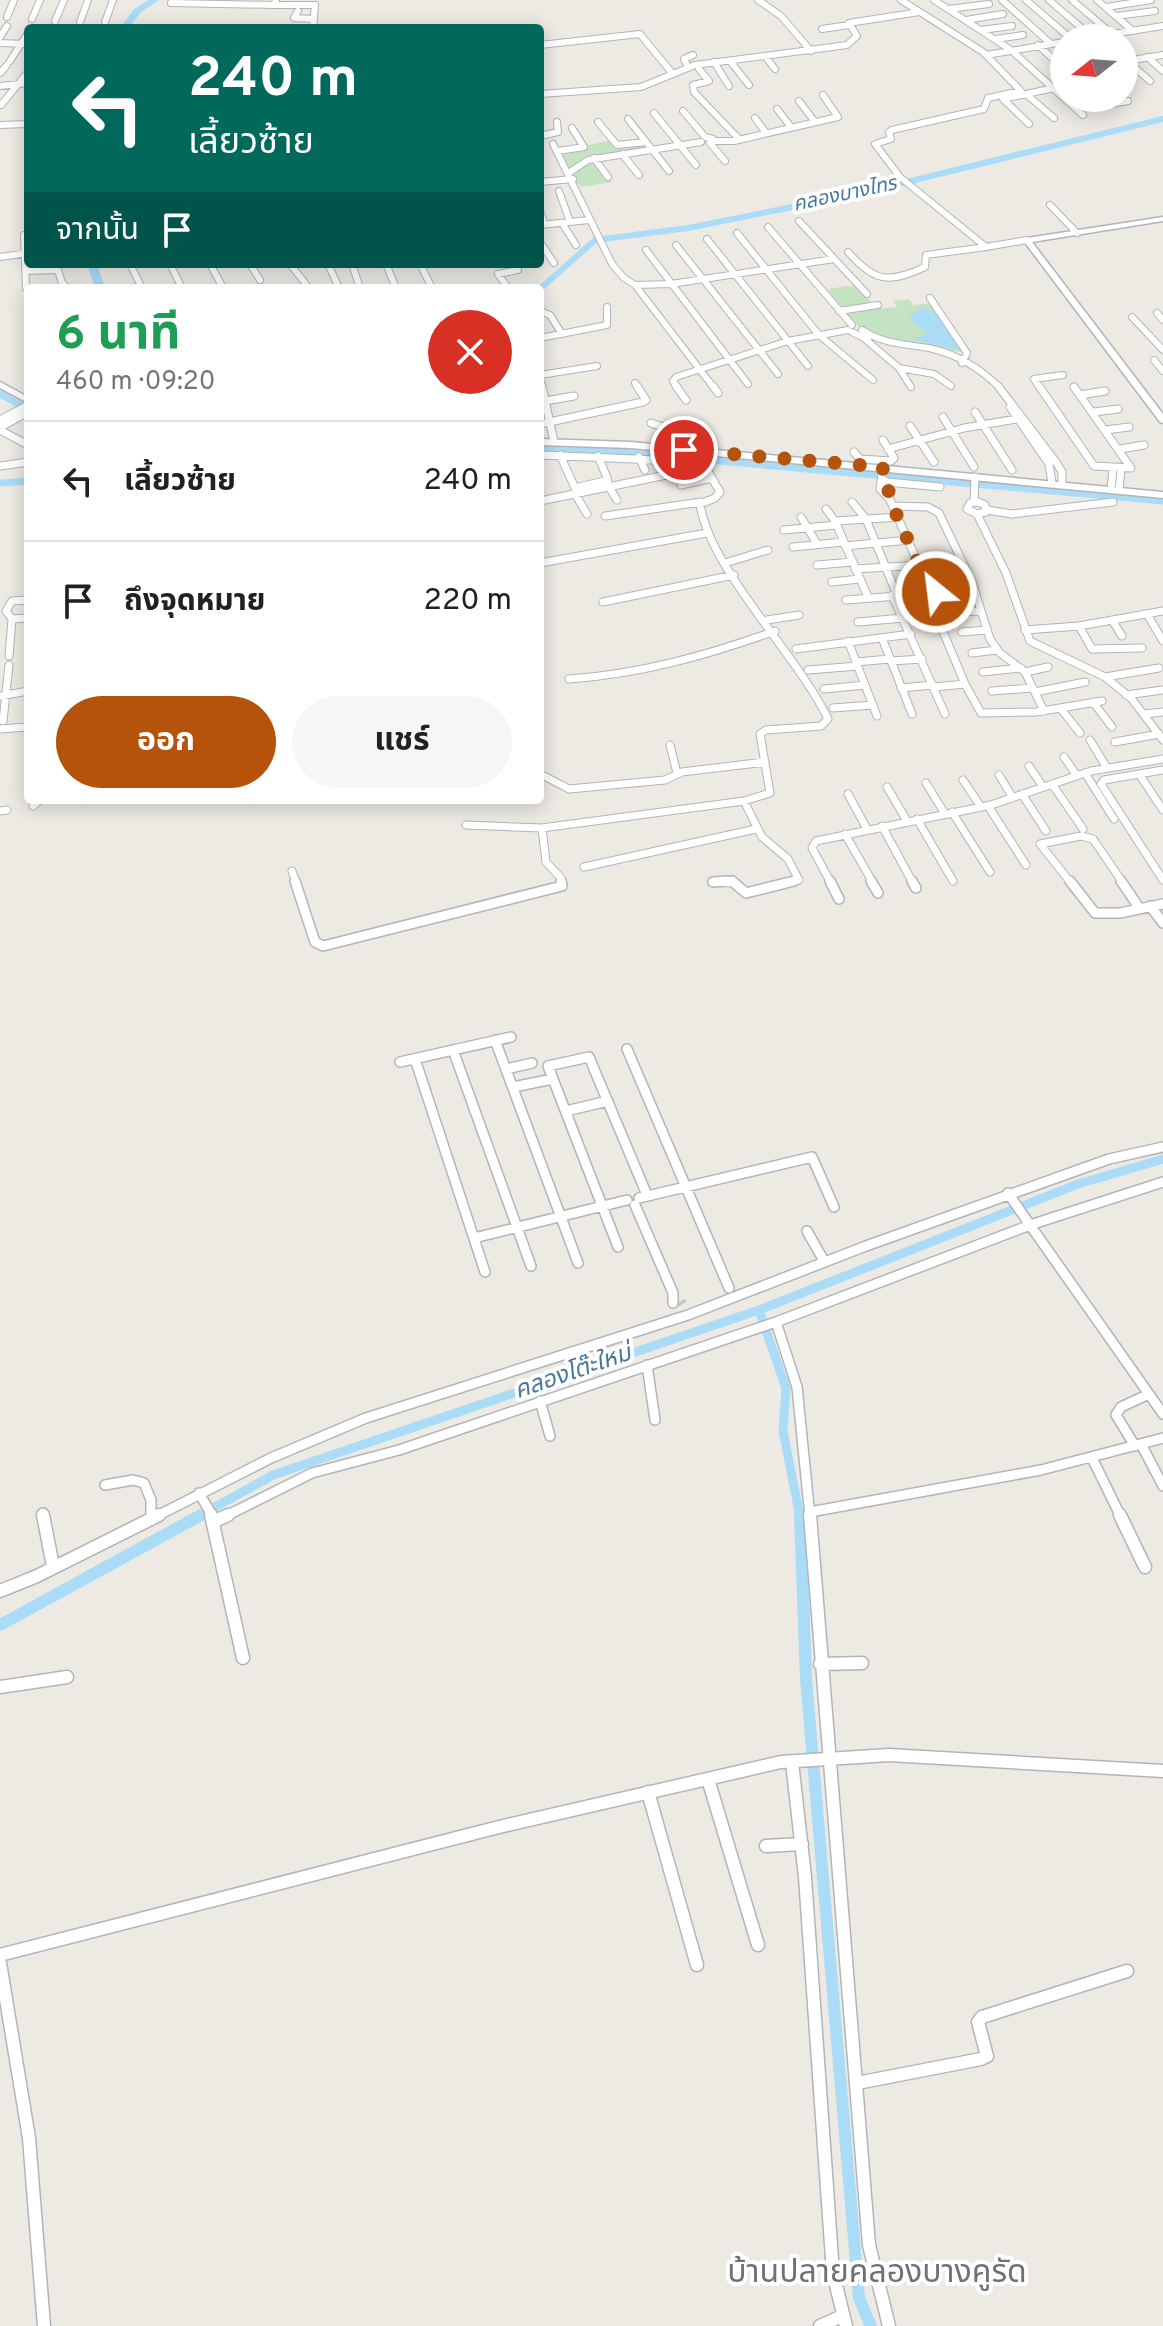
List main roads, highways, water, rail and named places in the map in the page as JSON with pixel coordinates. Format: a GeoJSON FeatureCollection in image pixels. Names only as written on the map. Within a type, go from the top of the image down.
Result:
{"type":"FeatureCollection","features":[{"type":"Feature","properties":{"kind":"water"},"geometry":{"type":"Polygon","coordinates":[[[920,308],[937,312],[960,350],[912,339],[927,334],[909,318],[920,308]]]}},
{"type":"Feature","properties":{"kind":"waterway"},"geometry":{"type":"LineString","coordinates":[[127,24],[137,11],[155,0]]}},
{"type":"Feature","properties":{"kind":"waterway","name":"คลองบางไทร"},"geometry":{"type":"LineString","coordinates":[[544,285],[595,240],[688,228],[862,193],[1163,119]]}},
{"type":"Feature","properties":{"kind":"waterway"},"geometry":{"type":"LineString","coordinates":[[93,268],[99,284]]}},
{"type":"Feature","properties":{"kind":"waterway"},"geometry":{"type":"LineString","coordinates":[[0,394],[24,407]]}},
{"type":"Feature","properties":{"kind":"waterway"},"geometry":{"type":"LineString","coordinates":[[544,450],[619,452],[1163,501]]}},
{"type":"Feature","properties":{"kind":"waterway"},"geometry":{"type":"LineString","coordinates":[[0,483],[24,481]]}},
{"type":"Feature","properties":{"kind":"waterway","name":"คลองโต๊ะใหม่"},"geometry":{"type":"LineString","coordinates":[[759,1310],[1078,1184],[1163,1159]]}},
{"type":"Feature","properties":{"kind":"waterway","name":"คลองโต๊ะใหม่"},"geometry":{"type":"LineString","coordinates":[[197,1517],[273,1475],[759,1310]]}},
{"type":"Feature","properties":{"kind":"waterway"},"geometry":{"type":"LineString","coordinates":[[759,1310],[786,1388],[783,1431],[800,1517]]}},
{"type":"Feature","properties":{"kind":"waterway","name":"คลองโต๊ะใหม่"},"geometry":{"type":"LineString","coordinates":[[0,1625],[201,1515]]}},
{"type":"Feature","properties":{"kind":"waterway"},"geometry":{"type":"LineString","coordinates":[[800,1515],[806,1679],[859,2298],[871,2326]]}},
{"type":"Feature","properties":{"kind":"district","name":"บ้านปลายคลองบางคูรัด"},"geometry":{"type":"Point","coordinates":[877,2274]}}]}
